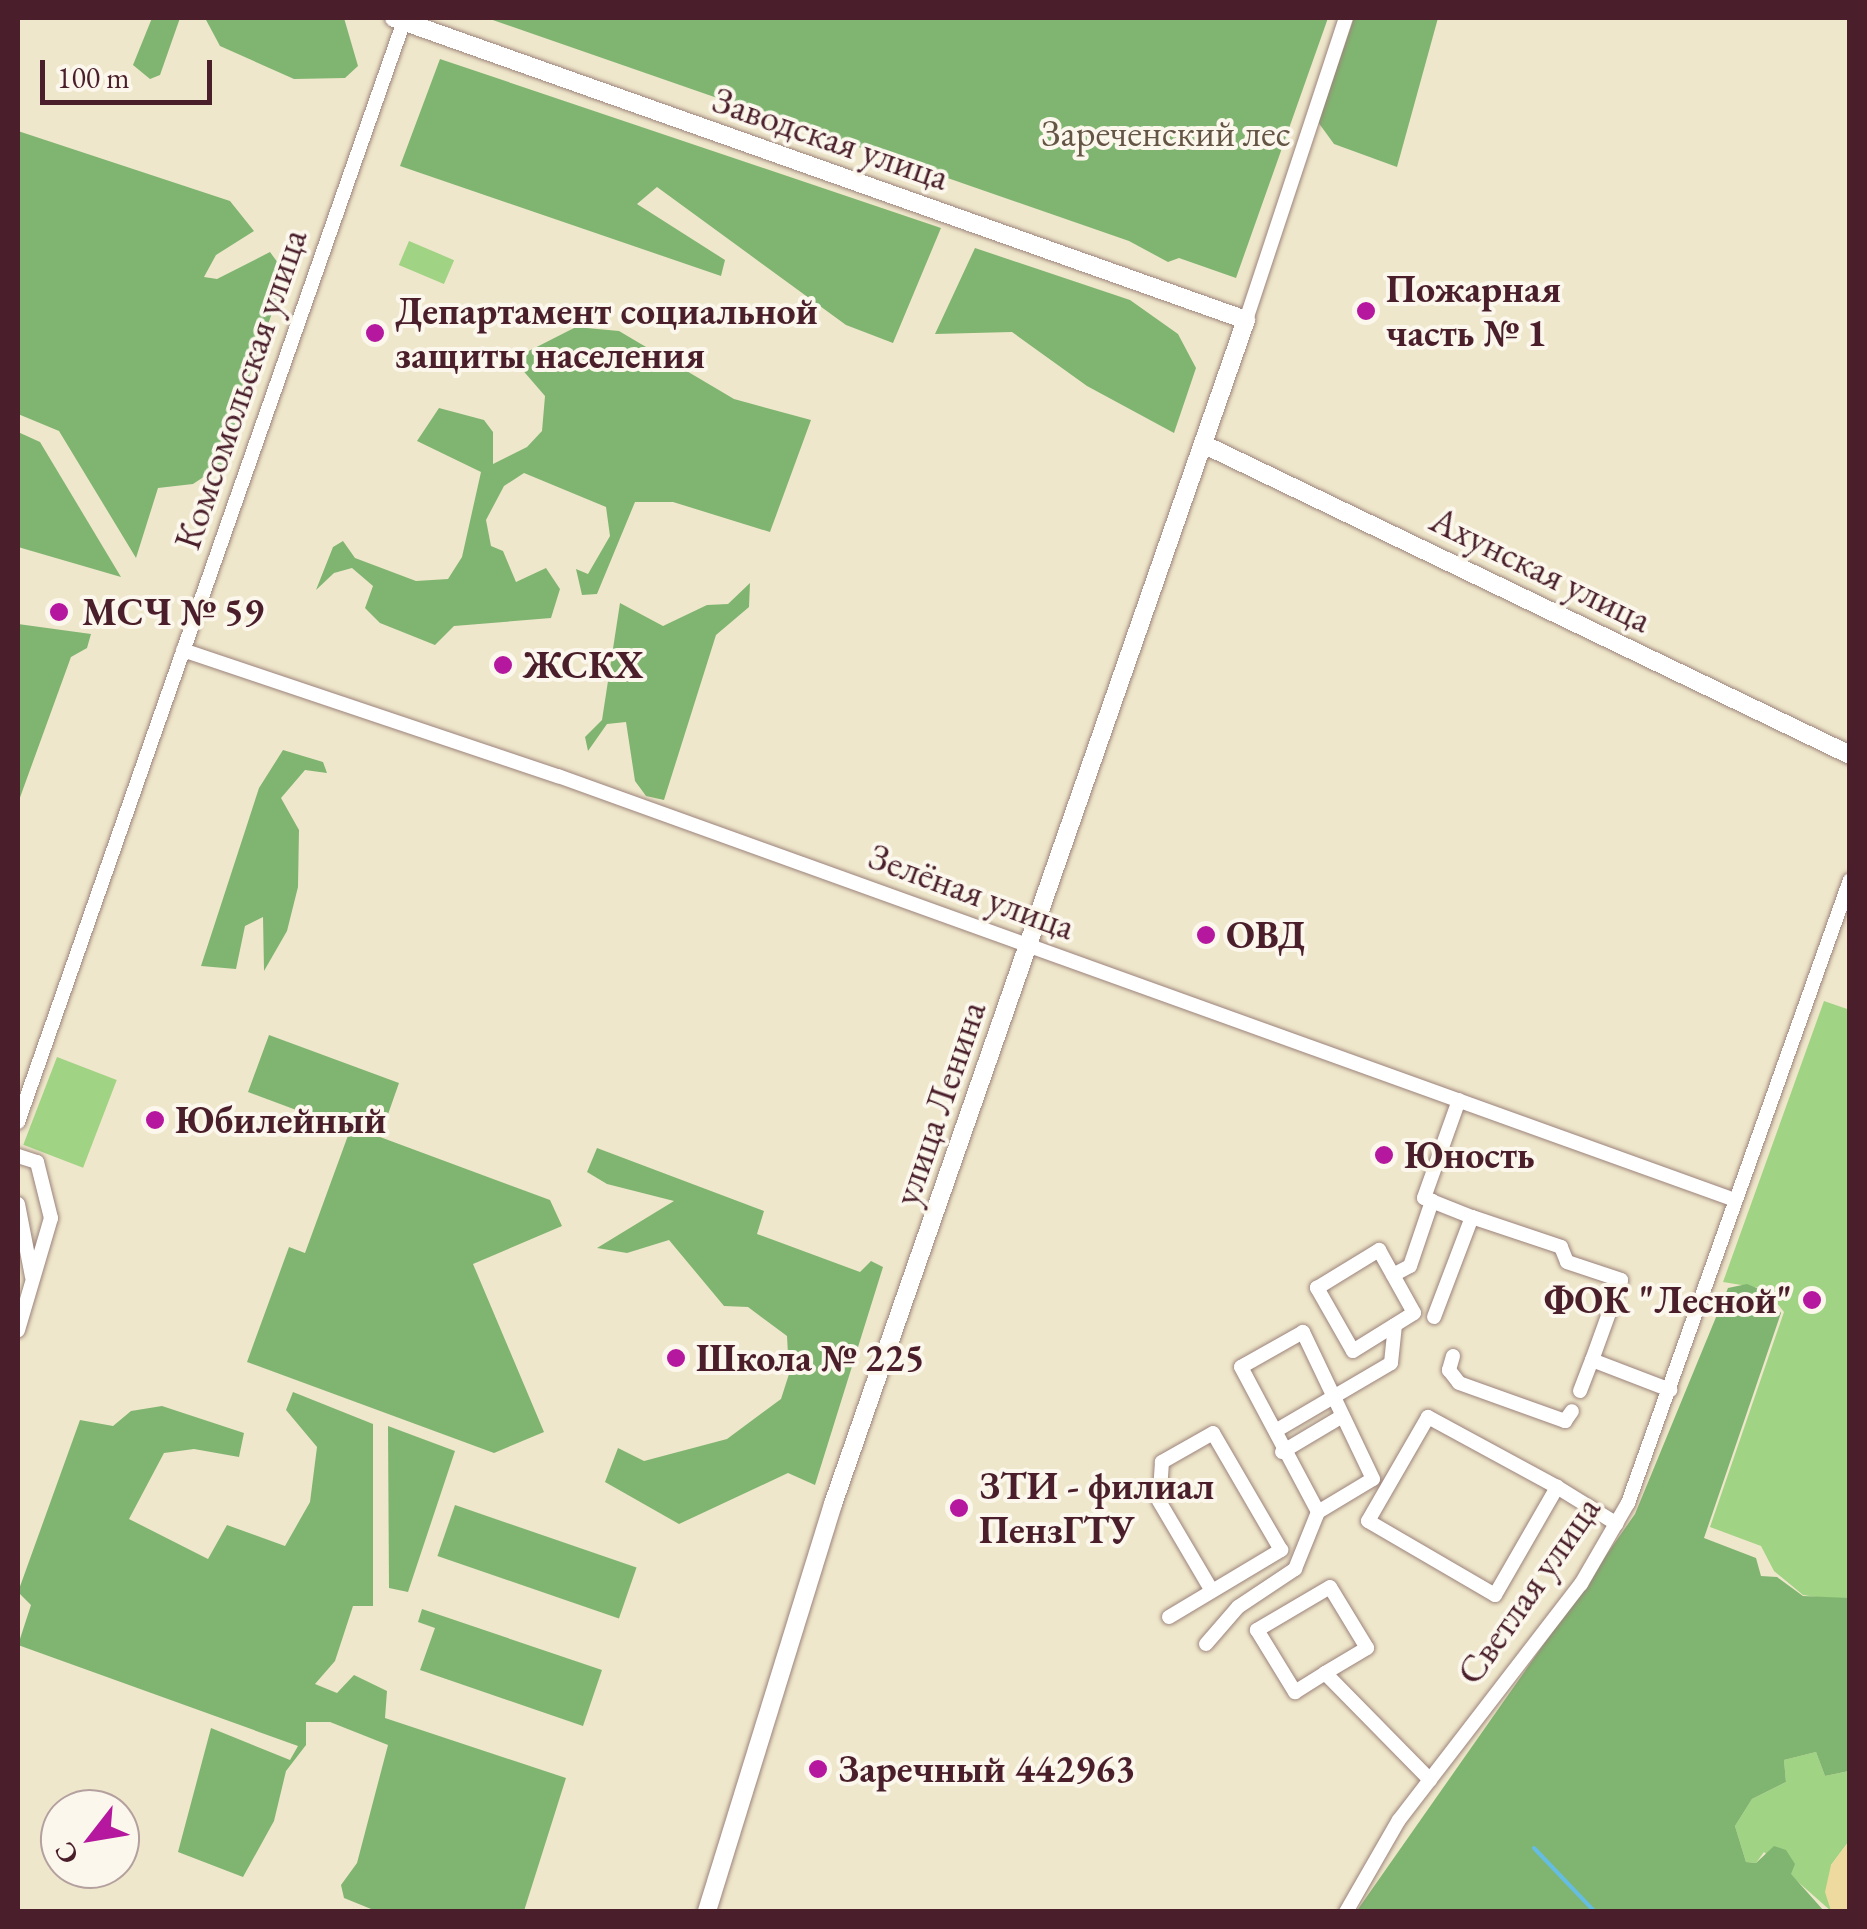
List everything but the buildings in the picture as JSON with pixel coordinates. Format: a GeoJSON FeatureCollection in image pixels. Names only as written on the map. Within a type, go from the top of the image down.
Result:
{"type":"FeatureCollection","features":[{"type":"Feature","properties":{"kind":"main road","name":"Заводская улица"},"geometry":{"type":"LineString","coordinates":[[401,19],[1246,320]]}},
{"type":"Feature","properties":{"kind":"main road","name":"улица Ленина"},"geometry":{"type":"LineString","coordinates":[[707,1912],[828,1520],[1246,320]]}},
{"type":"Feature","properties":{"kind":"main road","name":"Ахунская улица"},"geometry":{"type":"LineString","coordinates":[[1202,444],[1850,754]]}},
{"type":"Feature","properties":{"kind":"street"},"geometry":{"type":"LineString","coordinates":[[1246,320],[1346,18]]}},
{"type":"Feature","properties":{"kind":"street","name":"Комсомольская улица"},"geometry":{"type":"LineString","coordinates":[[18,1122],[401,19]]}},
{"type":"Feature","properties":{"kind":"street","name":"Зелёная улица"},"geometry":{"type":"LineString","coordinates":[[183,650],[558,776],[1735,1200]]}},
{"type":"Feature","properties":{"kind":"street","name":"Светлая улица"},"geometry":{"type":"LineString","coordinates":[[1346,1912],[1373,1859],[1581,1584],[1617,1524],[1670,1390],[1850,880]]}},
{"type":"Feature","properties":{"kind":"street"},"geometry":{"type":"LineString","coordinates":[[1459,1100],[1424,1198],[1561,1246],[1566,1262],[1621,1280],[1580,1390]]}},
{"type":"Feature","properties":{"kind":"street"},"geometry":{"type":"LineString","coordinates":[[18,1156],[37,1162],[50,1204],[49,1227],[18,1330]]}},
{"type":"Feature","properties":{"kind":"street"},"geometry":{"type":"LineString","coordinates":[[1394,1275],[1410,1266],[1432,1201]]}},
{"type":"Feature","properties":{"kind":"street"},"geometry":{"type":"LineString","coordinates":[[18,1204],[34,1284]]}},
{"type":"Feature","properties":{"kind":"street"},"geometry":{"type":"LineString","coordinates":[[1434,1317],[1472,1217]]}},
{"type":"Feature","properties":{"kind":"street"},"geometry":{"type":"LineString","coordinates":[[22,1229],[37,1234],[49,1227]]}},
{"type":"Feature","properties":{"kind":"street"},"geometry":{"type":"LineString","coordinates":[[1353,1351],[1414,1313],[1379,1250],[1316,1288],[1353,1351],[1368,1376]]}},
{"type":"Feature","properties":{"kind":"street"},"geometry":{"type":"LineString","coordinates":[[1277,1430],[1391,1362],[1395,1325]]}},
{"type":"Feature","properties":{"kind":"street"},"geometry":{"type":"LineString","coordinates":[[1206,1644],[1238,1608],[1295,1569],[1318,1512],[1374,1479],[1339,1418],[1338,1394],[1303,1332],[1241,1367],[1277,1430],[1282,1452],[1318,1512]]}},
{"type":"Feature","properties":{"kind":"street"},"geometry":{"type":"LineString","coordinates":[[1453,1356],[1448,1370],[1459,1383],[1565,1422],[1572,1411]]}},
{"type":"Feature","properties":{"kind":"street"},"geometry":{"type":"LineString","coordinates":[[1592,1360],[1670,1390]]}},
{"type":"Feature","properties":{"kind":"street"},"geometry":{"type":"LineString","coordinates":[[1556,1487],[1495,1595],[1368,1521],[1428,1417],[1556,1487],[1617,1524]]}},
{"type":"Feature","properties":{"kind":"street"},"geometry":{"type":"LineString","coordinates":[[1282,1452],[1339,1418]]}},
{"type":"Feature","properties":{"kind":"street"},"geometry":{"type":"LineString","coordinates":[[1170,1617],[1281,1550],[1214,1432],[1162,1462],[1158,1501],[1212,1591]]}},
{"type":"Feature","properties":{"kind":"street"},"geometry":{"type":"LineString","coordinates":[[1330,1587],[1367,1648],[1325,1673],[1295,1692],[1257,1630],[1330,1587]]}},
{"type":"Feature","properties":{"kind":"street"},"geometry":{"type":"LineString","coordinates":[[1325,1673],[1430,1780]]}},
{"type":"Feature","properties":{"kind":"green space"},"geometry":{"type":"Polygon","coordinates":[[[152,18],[180,18],[160,75],[150,79],[133,65],[152,18]]]}},
{"type":"Feature","properties":{"kind":"green space"},"geometry":{"type":"Polygon","coordinates":[[[205,18],[344,18],[358,66],[345,78],[294,79],[220,46],[205,18]]]}},
{"type":"Feature","properties":{"kind":"green space","name":"Зареченский лес"},"geometry":{"type":"Polygon","coordinates":[[[487,18],[1328,18],[1236,278],[1179,258],[1168,262],[1129,241],[487,18]]]}},
{"type":"Feature","properties":{"kind":"green space"},"geometry":{"type":"Polygon","coordinates":[[[1354,18],[1438,18],[1397,167],[1334,144],[1318,122],[1354,18]]]}},
{"type":"Feature","properties":{"kind":"green space"},"geometry":{"type":"Polygon","coordinates":[[[440,59],[941,228],[893,343],[846,325],[657,187],[637,204],[725,260],[721,276],[400,166],[440,59]]]}},
{"type":"Feature","properties":{"kind":"green space"},"geometry":{"type":"Polygon","coordinates":[[[18,131],[230,201],[254,231],[216,255],[204,277],[217,279],[270,252],[286,274],[237,411],[229,460],[193,484],[158,488],[136,558],[59,431],[18,414],[18,131]]]}},
{"type":"Feature","properties":{"kind":"green space"},"geometry":{"type":"Polygon","coordinates":[[[409,241],[454,260],[444,284],[399,265],[409,241]]]}},
{"type":"Feature","properties":{"kind":"green space"},"geometry":{"type":"Polygon","coordinates":[[[975,248],[1130,300],[1178,334],[1196,368],[1174,433],[1087,386],[1012,332],[935,334],[975,248]]]}},
{"type":"Feature","properties":{"kind":"green space"},"geometry":{"type":"Polygon","coordinates":[[[576,327],[619,331],[734,399],[811,420],[770,532],[673,502],[635,502],[597,594],[582,595],[576,569],[588,574],[610,536],[606,507],[524,473],[504,486],[486,520],[491,546],[503,551],[516,582],[546,568],[560,589],[551,618],[454,626],[435,645],[380,623],[365,608],[373,586],[352,568],[334,573],[316,590],[333,547],[343,541],[355,558],[416,581],[448,579],[462,557],[481,472],[417,441],[439,408],[484,420],[493,432],[493,464],[527,447],[542,431],[545,396],[513,359],[576,327]]]}},
{"type":"Feature","properties":{"kind":"green space"},"geometry":{"type":"Polygon","coordinates":[[[18,432],[40,442],[121,577],[18,547],[18,432]]]}},
{"type":"Feature","properties":{"kind":"green space"},"geometry":{"type":"Polygon","coordinates":[[[750,583],[749,607],[716,635],[664,800],[646,796],[635,781],[626,722],[607,724],[588,751],[585,737],[602,720],[620,603],[663,626],[707,605],[728,604],[750,583]]]}},
{"type":"Feature","properties":{"kind":"green space"},"geometry":{"type":"Polygon","coordinates":[[[18,624],[91,634],[87,648],[71,657],[18,803],[18,624]]]}},
{"type":"Feature","properties":{"kind":"green space"},"geometry":{"type":"Polygon","coordinates":[[[283,750],[323,762],[327,773],[305,770],[281,798],[299,830],[298,887],[287,931],[264,971],[263,917],[245,926],[236,969],[201,966],[259,788],[283,750]]]}},
{"type":"Feature","properties":{"kind":"green space","name":"ФОК \"Лесной\""},"geometry":{"type":"Polygon","coordinates":[[[1824,1001],[1850,1010],[1849,1598],[1836,1600],[1803,1595],[1774,1571],[1761,1546],[1710,1527],[1784,1312],[1766,1289],[1723,1282],[1824,1001]]]}},
{"type":"Feature","properties":{"kind":"green space"},"geometry":{"type":"Polygon","coordinates":[[[269,1035],[399,1083],[380,1137],[550,1200],[562,1226],[473,1264],[544,1432],[494,1453],[247,1362],[289,1247],[305,1253],[350,1130],[248,1092],[269,1035]]]}},
{"type":"Feature","properties":{"kind":"green space"},"geometry":{"type":"Polygon","coordinates":[[[57,1057],[117,1080],[83,1168],[23,1145],[57,1057]]]}},
{"type":"Feature","properties":{"kind":"green space"},"geometry":{"type":"Polygon","coordinates":[[[597,1148],[764,1211],[757,1234],[860,1272],[871,1261],[883,1267],[815,1485],[788,1473],[679,1524],[605,1482],[618,1448],[644,1461],[727,1439],[781,1399],[789,1374],[787,1336],[748,1307],[724,1306],[669,1240],[627,1253],[597,1248],[674,1201],[607,1184],[587,1172],[597,1148]]]}},
{"type":"Feature","properties":{"kind":"green space"},"geometry":{"type":"Polygon","coordinates":[[[1747,1284],[1764,1291],[1781,1313],[1704,1538],[1756,1558],[1761,1576],[1777,1577],[1803,1596],[1849,1598],[1849,1771],[1825,1776],[1816,1752],[1784,1760],[1786,1782],[1752,1799],[1735,1826],[1746,1862],[1756,1863],[1774,1846],[1786,1850],[1795,1864],[1791,1874],[1824,1911],[1356,1912],[1635,1514],[1728,1288],[1747,1284]]]}},
{"type":"Feature","properties":{"kind":"green space"},"geometry":{"type":"Polygon","coordinates":[[[293,1392],[373,1424],[373,1606],[353,1606],[335,1661],[315,1684],[337,1693],[354,1675],[387,1691],[385,1718],[566,1778],[524,1911],[376,1911],[344,1898],[341,1885],[357,1863],[388,1745],[330,1722],[306,1722],[306,1745],[286,1771],[274,1821],[243,1877],[178,1852],[211,1728],[290,1760],[298,1746],[18,1645],[31,1605],[18,1592],[80,1420],[113,1426],[131,1411],[162,1406],[244,1433],[239,1457],[194,1449],[164,1453],[129,1519],[208,1559],[227,1525],[285,1546],[310,1502],[317,1447],[286,1410],[293,1392]]]}},
{"type":"Feature","properties":{"kind":"green space"},"geometry":{"type":"Polygon","coordinates":[[[388,1426],[455,1451],[408,1592],[389,1588],[388,1426]]]}},
{"type":"Feature","properties":{"kind":"green space"},"geometry":{"type":"Polygon","coordinates":[[[455,1505],[637,1568],[619,1619],[437,1556],[455,1505]]]}},
{"type":"Feature","properties":{"kind":"green space"},"geometry":{"type":"Polygon","coordinates":[[[422,1609],[602,1670],[583,1726],[420,1670],[435,1628],[418,1622],[422,1609]]]}},
{"type":"Feature","properties":{"kind":"green space"},"geometry":{"type":"Polygon","coordinates":[[[1816,1752],[1825,1776],[1849,1771],[1849,1841],[1831,1865],[1831,1911],[1764,1852],[1756,1863],[1746,1862],[1735,1826],[1752,1799],[1786,1782],[1784,1760],[1816,1752]]]}},
{"type":"Feature","properties":{"kind":"sand"},"geometry":{"type":"Polygon","coordinates":[[[1849,1841],[1849,1911],[1831,1911],[1825,1892],[1831,1865],[1849,1841]]]}},
{"type":"Feature","properties":{"kind":"waterway"},"geometry":{"type":"LineString","coordinates":[[1534,1848],[1595,1912]]}},
{"type":"Feature","properties":{"kind":"place","name":"Пожарная часть № 1"},"geometry":{"type":"Point","coordinates":[1366,311]}},
{"type":"Feature","properties":{"kind":"place","name":"Департамент социальной защиты населения"},"geometry":{"type":"Point","coordinates":[375,333]}},
{"type":"Feature","properties":{"kind":"place","name":"МСЧ № 59"},"geometry":{"type":"Point","coordinates":[59,612]}},
{"type":"Feature","properties":{"kind":"place","name":"ЖСКХ"},"geometry":{"type":"Point","coordinates":[503,665]}},
{"type":"Feature","properties":{"kind":"place","name":"ОВД"},"geometry":{"type":"Point","coordinates":[1206,935]}},
{"type":"Feature","properties":{"kind":"place","name":"Юбилейный"},"geometry":{"type":"Point","coordinates":[155,1120]}},
{"type":"Feature","properties":{"kind":"place","name":"Юность"},"geometry":{"type":"Point","coordinates":[1384,1155]}},
{"type":"Feature","properties":{"kind":"place","name":"ФОК \"Лесной\""},"geometry":{"type":"Point","coordinates":[1812,1300]}},
{"type":"Feature","properties":{"kind":"place","name":"Школа № 225"},"geometry":{"type":"Point","coordinates":[676,1358]}},
{"type":"Feature","properties":{"kind":"place","name":"ЗТИ - филиал ПензГТУ"},"geometry":{"type":"Point","coordinates":[959,1508]}},
{"type":"Feature","properties":{"kind":"place","name":"Заречный 442963"},"geometry":{"type":"Point","coordinates":[818,1769]}}]}
